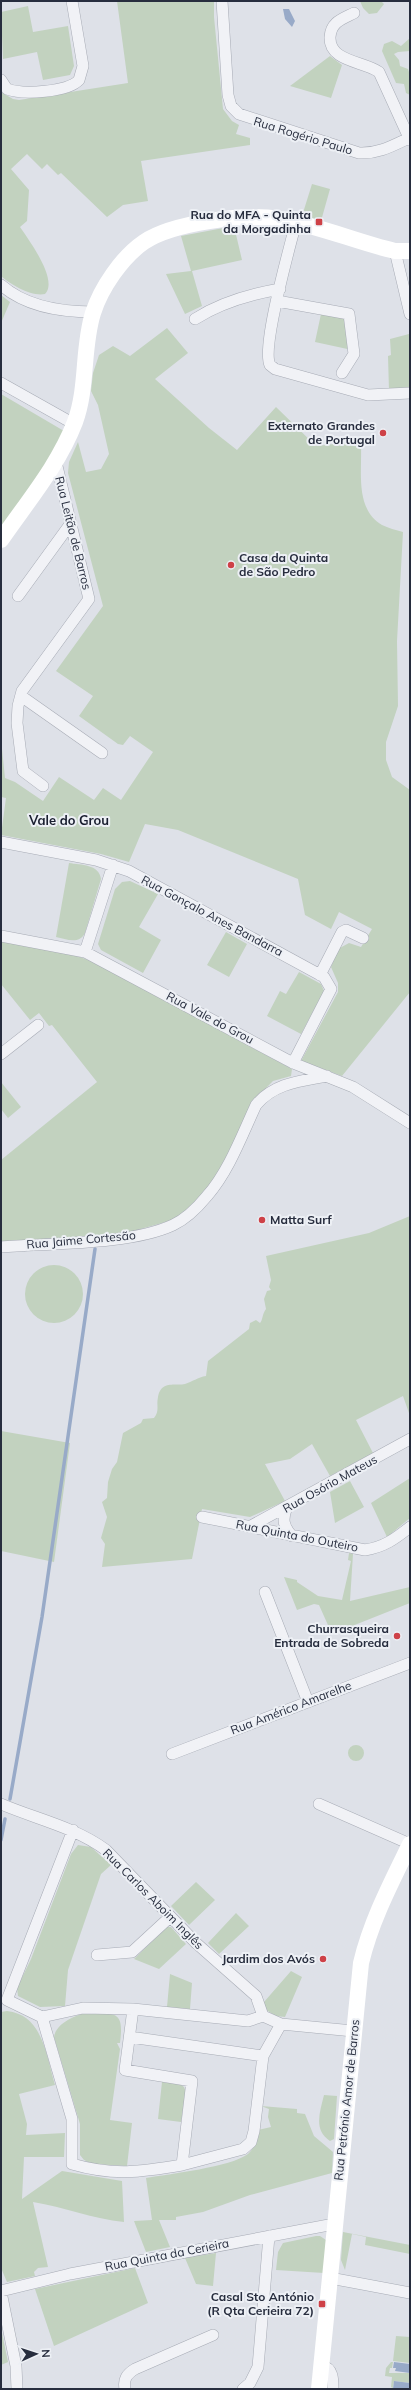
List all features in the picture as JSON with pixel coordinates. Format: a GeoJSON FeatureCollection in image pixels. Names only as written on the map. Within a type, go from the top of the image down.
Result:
{"type":"FeatureCollection","features":[{"type":"Feature","properties":{"kind":"main road"},"geometry":{"type":"LineString","coordinates":[[1,540],[56,462],[74,424],[82,397],[89,330],[93,312],[107,285],[125,261],[144,242],[156,236],[187,226],[234,218],[268,217],[296,222],[403,251]]}},
{"type":"Feature","properties":{"kind":"main road","name":"Rua Petrónio Amor de Barros"},"geometry":{"type":"LineString","coordinates":[[320,2389],[334,2224],[361,1964],[366,1939],[377,1912],[410,1844]]}},
{"type":"Feature","properties":{"kind":"street"},"geometry":{"type":"LineString","coordinates":[[1,80],[7,90],[24,92],[68,87],[79,80],[83,66],[72,1]]}},
{"type":"Feature","properties":{"kind":"street","name":"Rua Rogério Paulo"},"geometry":{"type":"LineString","coordinates":[[222,1],[228,95],[231,106],[239,114],[359,153],[372,153],[383,150],[410,139]]}},
{"type":"Feature","properties":{"kind":"street"},"geometry":{"type":"LineString","coordinates":[[354,13],[334,24],[331,30],[330,40],[332,49],[338,55],[379,72],[410,139]]}},
{"type":"Feature","properties":{"kind":"street"},"geometry":{"type":"LineString","coordinates":[[296,222],[277,301],[267,353],[270,365],[275,369],[368,395],[410,393]]}},
{"type":"Feature","properties":{"kind":"street"},"geometry":{"type":"LineString","coordinates":[[403,251],[410,314]]}},
{"type":"Feature","properties":{"kind":"street"},"geometry":{"type":"LineString","coordinates":[[1,285],[35,305],[69,312],[93,312]]}},
{"type":"Feature","properties":{"kind":"street"},"geometry":{"type":"LineString","coordinates":[[195,319],[236,300],[280,289]]}},
{"type":"Feature","properties":{"kind":"street"},"geometry":{"type":"LineString","coordinates":[[277,301],[349,314],[354,354],[342,373]]}},
{"type":"Feature","properties":{"kind":"street"},"geometry":{"type":"LineString","coordinates":[[1,383],[74,424]]}},
{"type":"Feature","properties":{"kind":"street","name":"Rua Leitão de Barros"},"geometry":{"type":"LineString","coordinates":[[43,786],[23,771],[17,723],[18,706],[22,691],[89,599],[56,462]]}},
{"type":"Feature","properties":{"kind":"street"},"geometry":{"type":"LineString","coordinates":[[18,596],[71,523]]}},
{"type":"Feature","properties":{"kind":"street"},"geometry":{"type":"LineString","coordinates":[[21,696],[102,753]]}},
{"type":"Feature","properties":{"kind":"street","name":"Rua Gonçalo Anes Bandarra"},"geometry":{"type":"LineString","coordinates":[[1,842],[114,865],[129,871],[320,975],[329,982],[331,989],[293,1063]]}},
{"type":"Feature","properties":{"kind":"street"},"geometry":{"type":"LineString","coordinates":[[85,952],[114,865]]}},
{"type":"Feature","properties":{"kind":"street"},"geometry":{"type":"LineString","coordinates":[[320,975],[342,932],[346,930],[363,938]]}},
{"type":"Feature","properties":{"kind":"street","name":"Rua Vale do Grou"},"geometry":{"type":"LineString","coordinates":[[1,936],[85,952],[293,1063],[353,1087],[410,1123]]}},
{"type":"Feature","properties":{"kind":"street"},"geometry":{"type":"LineString","coordinates":[[1,1054],[38,1024]]}},
{"type":"Feature","properties":{"kind":"street","name":"Rua Jaime Cortesão"},"geometry":{"type":"LineString","coordinates":[[1,1247],[123,1238],[173,1225],[190,1214],[208,1195],[226,1167],[256,1105],[262,1097],[276,1088],[327,1076]]}},
{"type":"Feature","properties":{"kind":"street","name":"Rua Osório Mateus"},"geometry":{"type":"LineString","coordinates":[[250,1527],[410,1439]]}},
{"type":"Feature","properties":{"kind":"street"},"geometry":{"type":"LineString","coordinates":[[287,1507],[284,1516],[284,1524],[292,1536]]}},
{"type":"Feature","properties":{"kind":"street","name":"Rua Quinta do Outeiro"},"geometry":{"type":"LineString","coordinates":[[202,1517],[365,1550],[380,1548],[395,1539],[410,1527]]}},
{"type":"Feature","properties":{"kind":"street"},"geometry":{"type":"LineString","coordinates":[[265,1592],[308,1702]]}},
{"type":"Feature","properties":{"kind":"street","name":"Rua Américo Amarelhe"},"geometry":{"type":"LineString","coordinates":[[172,1754],[410,1663]]}},
{"type":"Feature","properties":{"kind":"street","name":"Rua Carlos Aboim Inglês"},"geometry":{"type":"LineString","coordinates":[[1,1804],[73,1830],[90,1838],[106,1850],[170,1917],[256,1996],[263,2016]]}},
{"type":"Feature","properties":{"kind":"street"},"geometry":{"type":"LineString","coordinates":[[319,1804],[410,1844]]}},
{"type":"Feature","properties":{"kind":"street"},"geometry":{"type":"LineString","coordinates":[[73,1830],[7,2000],[42,2017],[83,2008],[133,2009],[248,2020],[263,2016],[281,2024],[354,2031]]}},
{"type":"Feature","properties":{"kind":"street"},"geometry":{"type":"LineString","coordinates":[[97,1955],[132,1952],[170,1917]]}},
{"type":"Feature","properties":{"kind":"street"},"geometry":{"type":"LineString","coordinates":[[133,2009],[125,2070],[192,2081],[182,2165]]}},
{"type":"Feature","properties":{"kind":"street"},"geometry":{"type":"LineString","coordinates":[[42,2017],[72,2119],[72,2164],[98,2172],[120,2173],[182,2165],[235,2152],[251,2142],[254,2131],[263,2056],[281,2024]]}},
{"type":"Feature","properties":{"kind":"street"},"geometry":{"type":"LineString","coordinates":[[130,2037],[263,2056]]}},
{"type":"Feature","properties":{"kind":"street","name":"Rua Quinta da Cerieira"},"geometry":{"type":"LineString","coordinates":[[1,2292],[70,2274],[334,2224]]}},
{"type":"Feature","properties":{"kind":"street"},"geometry":{"type":"LineString","coordinates":[[243,2389],[250,2383],[258,2367],[269,2236]]}},
{"type":"Feature","properties":{"kind":"street"},"geometry":{"type":"LineString","coordinates":[[330,2278],[410,2293]]}},
{"type":"Feature","properties":{"kind":"street"},"geometry":{"type":"LineString","coordinates":[[1,2292],[16,2366],[17,2389]]}},
{"type":"Feature","properties":{"kind":"street"},"geometry":{"type":"LineString","coordinates":[[124,2389],[124,2383],[128,2374],[135,2369],[213,2335]]}},
{"type":"Feature","properties":{"kind":"street"},"geometry":{"type":"LineString","coordinates":[[322,2366],[326,2367],[331,2373],[334,2389]]}},
{"type":"Feature","properties":{"kind":"green space"},"geometry":{"type":"Polygon","coordinates":[[[117,1],[214,1],[214,17],[223,109],[232,121],[239,125],[236,134],[250,138],[250,145],[141,161],[148,201],[123,205],[107,217],[61,173],[58,175],[47,164],[42,169],[27,154],[11,169],[29,190],[27,221],[20,227],[41,260],[48,279],[48,288],[45,294],[34,294],[10,283],[1,276],[1,92],[13,99],[19,100],[128,83],[117,1]]]}},
{"type":"Feature","properties":{"kind":"green space"},"geometry":{"type":"Polygon","coordinates":[[[360,1],[381,1],[384,4],[377,13],[369,14],[363,8],[360,1]]]}},
{"type":"Feature","properties":{"kind":"green space"},"geometry":{"type":"Polygon","coordinates":[[[28,6],[33,32],[68,26],[74,66],[70,75],[43,80],[37,52],[3,59],[1,12],[28,6]]]}},
{"type":"Feature","properties":{"kind":"green space"},"geometry":{"type":"Polygon","coordinates":[[[410,38],[410,51],[398,52],[394,54],[399,60],[400,66],[408,69],[410,75],[410,95],[406,93],[404,84],[396,83],[382,51],[384,44],[392,41],[401,46],[410,38]]]}},
{"type":"Feature","properties":{"kind":"green space"},"geometry":{"type":"Polygon","coordinates":[[[330,56],[342,65],[331,98],[290,86],[330,56]]]}},
{"type":"Feature","properties":{"kind":"green space"},"geometry":{"type":"Polygon","coordinates":[[[312,184],[330,189],[321,221],[302,216],[312,184]]]}},
{"type":"Feature","properties":{"kind":"green space"},"geometry":{"type":"Polygon","coordinates":[[[234,226],[242,260],[192,271],[202,306],[185,314],[166,274],[191,271],[181,236],[234,226]]]}},
{"type":"Feature","properties":{"kind":"green space"},"geometry":{"type":"Polygon","coordinates":[[[1,295],[10,302],[1,323],[1,295]]]}},
{"type":"Feature","properties":{"kind":"green space"},"geometry":{"type":"Polygon","coordinates":[[[321,314],[347,319],[352,350],[315,342],[321,314]]]}},
{"type":"Feature","properties":{"kind":"green space"},"geometry":{"type":"Polygon","coordinates":[[[167,328],[188,353],[155,379],[209,428],[237,450],[276,407],[316,446],[343,443],[361,447],[362,490],[367,510],[373,518],[382,525],[403,532],[397,641],[398,706],[386,742],[386,760],[392,777],[410,790],[410,992],[342,1076],[301,1061],[338,992],[338,983],[331,967],[338,949],[349,943],[361,947],[372,929],[339,912],[331,929],[305,915],[298,879],[178,830],[145,824],[129,862],[101,854],[1,835],[6,798],[1,797],[1,739],[5,778],[15,782],[43,801],[59,777],[94,800],[103,788],[121,800],[153,752],[130,736],[123,745],[118,744],[79,716],[93,696],[56,671],[103,606],[68,473],[69,462],[78,442],[86,472],[101,469],[109,454],[98,405],[91,391],[93,373],[99,355],[113,346],[130,356],[167,328]]]}},
{"type":"Feature","properties":{"kind":"green space"},"geometry":{"type":"Polygon","coordinates":[[[409,334],[410,387],[408,390],[389,391],[388,356],[391,355],[390,339],[409,334]]]}},
{"type":"Feature","properties":{"kind":"green space"},"geometry":{"type":"Polygon","coordinates":[[[1,394],[64,431],[47,469],[1,532],[1,394]]]}},
{"type":"Feature","properties":{"kind":"green space"},"geometry":{"type":"Polygon","coordinates":[[[69,863],[89,866],[97,870],[101,879],[85,933],[82,937],[76,940],[56,937],[69,863]]]}},
{"type":"Feature","properties":{"kind":"green space"},"geometry":{"type":"Polygon","coordinates":[[[130,881],[158,894],[139,927],[161,940],[143,973],[101,950],[98,944],[115,889],[122,882],[130,881]]]}},
{"type":"Feature","properties":{"kind":"green space"},"geometry":{"type":"Polygon","coordinates":[[[226,932],[247,944],[229,977],[207,965],[226,932]]]}},
{"type":"Feature","properties":{"kind":"green space"},"geometry":{"type":"Polygon","coordinates":[[[1,941],[77,956],[91,961],[292,1069],[291,1076],[273,1081],[262,1092],[216,1180],[184,1213],[173,1220],[126,1233],[1,1242],[1,1160],[97,1082],[52,1025],[49,1026],[39,1013],[30,1020],[1,984],[1,941]]]}},
{"type":"Feature","properties":{"kind":"green space"},"geometry":{"type":"Polygon","coordinates":[[[299,972],[321,984],[324,991],[301,1034],[267,1016],[280,991],[286,994],[299,972]]]}},
{"type":"Feature","properties":{"kind":"green space"},"geometry":{"type":"Polygon","coordinates":[[[1,1082],[21,1107],[8,1118],[1,1109],[1,1082]]]}},
{"type":"Feature","properties":{"kind":"green space"},"geometry":{"type":"Polygon","coordinates":[[[410,1216],[410,1416],[403,1396],[356,1420],[373,1453],[330,1476],[312,1444],[290,1459],[265,1464],[285,1501],[250,1517],[202,1509],[192,1559],[102,1567],[105,1544],[101,1538],[107,1517],[102,1502],[107,1498],[108,1482],[112,1469],[117,1462],[123,1433],[141,1423],[143,1419],[154,1418],[157,1410],[158,1397],[162,1388],[169,1385],[185,1384],[200,1377],[206,1376],[208,1361],[249,1329],[250,1323],[256,1320],[260,1323],[266,1309],[264,1299],[267,1291],[271,1290],[269,1287],[271,1280],[266,1256],[369,1233],[410,1216]]]}},
{"type":"Feature","properties":{"kind":"green space"},"geometry":{"type":"Polygon","coordinates":[[[54,1265],[70,1270],[78,1278],[83,1294],[78,1310],[70,1318],[54,1323],[38,1318],[30,1310],[25,1294],[30,1278],[38,1270],[54,1265]]]}},
{"type":"Feature","properties":{"kind":"green space"},"geometry":{"type":"Polygon","coordinates":[[[1,1431],[70,1443],[54,1562],[1,1551],[1,1431]]]}},
{"type":"Feature","properties":{"kind":"green space"},"geometry":{"type":"Polygon","coordinates":[[[410,1478],[410,1518],[387,1537],[371,1503],[410,1478]]]}},
{"type":"Feature","properties":{"kind":"green space"},"geometry":{"type":"Polygon","coordinates":[[[350,1481],[364,1507],[335,1523],[330,1492],[350,1481]]]}},
{"type":"Feature","properties":{"kind":"green space"},"geometry":{"type":"Polygon","coordinates":[[[349,1553],[353,1554],[350,1601],[410,1587],[410,1603],[332,1634],[319,1605],[314,1604],[297,1610],[284,1577],[297,1580],[297,1582],[318,1596],[342,1600],[351,1561],[348,1560],[349,1553]]]}},
{"type":"Feature","properties":{"kind":"green space"},"geometry":{"type":"Polygon","coordinates":[[[356,1745],[362,1747],[364,1753],[362,1759],[356,1761],[350,1759],[348,1753],[350,1747],[356,1745]]]}},
{"type":"Feature","properties":{"kind":"green space"},"geometry":{"type":"Polygon","coordinates":[[[78,1845],[91,1847],[111,1865],[101,1874],[68,1970],[65,2006],[40,2007],[18,1996],[17,1988],[31,1959],[71,1854],[78,1845]]]}},
{"type":"Feature","properties":{"kind":"green space"},"geometry":{"type":"Polygon","coordinates":[[[196,1882],[215,1900],[189,1925],[171,1906],[196,1882]]]}},
{"type":"Feature","properties":{"kind":"green space"},"geometry":{"type":"Polygon","coordinates":[[[236,1913],[249,1926],[219,1954],[208,1943],[236,1913]]]}},
{"type":"Feature","properties":{"kind":"green space"},"geometry":{"type":"Polygon","coordinates":[[[167,1927],[171,1927],[186,1944],[159,1969],[134,1959],[167,1927]]]}},
{"type":"Feature","properties":{"kind":"green space"},"geometry":{"type":"Polygon","coordinates":[[[291,1971],[302,1977],[285,2017],[276,2016],[266,2010],[264,2002],[291,1971]]]}},
{"type":"Feature","properties":{"kind":"green space"},"geometry":{"type":"Polygon","coordinates":[[[170,1974],[192,1983],[190,2009],[167,2007],[170,1974]]]}},
{"type":"Feature","properties":{"kind":"green space"},"geometry":{"type":"Polygon","coordinates":[[[7,2011],[19,2014],[36,2028],[45,2049],[55,2085],[19,2094],[27,2124],[26,2135],[65,2133],[64,2157],[24,2157],[22,2199],[62,2171],[122,2181],[124,2222],[33,2202],[48,2267],[38,2268],[34,2272],[35,2276],[7,2282],[1,2268],[1,2012],[7,2011]]]}},
{"type":"Feature","properties":{"kind":"green space"},"geometry":{"type":"Polygon","coordinates":[[[88,2012],[112,2014],[116,2016],[121,2025],[120,2043],[117,2043],[120,2049],[110,2120],[132,2123],[127,2166],[92,2164],[84,2160],[80,2155],[80,2124],[54,2037],[58,2028],[67,2020],[88,2012]]]}},
{"type":"Feature","properties":{"kind":"green space"},"geometry":{"type":"Polygon","coordinates":[[[162,2082],[180,2084],[184,2087],[186,2092],[181,2122],[158,2119],[162,2082]]]}},
{"type":"Feature","properties":{"kind":"green space"},"geometry":{"type":"Polygon","coordinates":[[[324,2095],[337,2096],[334,2139],[330,2141],[321,2132],[319,2120],[324,2095]]]}},
{"type":"Feature","properties":{"kind":"green space"},"geometry":{"type":"Polygon","coordinates":[[[261,2106],[297,2109],[297,2113],[305,2114],[314,2136],[333,2152],[332,2173],[250,2195],[203,2212],[176,2217],[176,2220],[159,2220],[170,2247],[146,2252],[134,2221],[152,2220],[146,2178],[228,2163],[240,2159],[248,2154],[255,2143],[258,2130],[271,2127],[268,2117],[269,2109],[261,2106]]]}},
{"type":"Feature","properties":{"kind":"green space"},"geometry":{"type":"Polygon","coordinates":[[[343,2232],[410,2245],[410,2254],[365,2245],[366,2237],[352,2234],[345,2270],[341,2260],[343,2232]]]}},
{"type":"Feature","properties":{"kind":"green space"},"geometry":{"type":"Polygon","coordinates":[[[320,2236],[326,2240],[324,2273],[276,2270],[278,2252],[283,2243],[320,2236]]]}},
{"type":"Feature","properties":{"kind":"green space"},"geometry":{"type":"Polygon","coordinates":[[[216,2253],[213,2286],[196,2284],[185,2258],[216,2253]]]}},
{"type":"Feature","properties":{"kind":"green space"},"geometry":{"type":"Polygon","coordinates":[[[135,2268],[148,2303],[54,2346],[35,2289],[135,2268]]]}},
{"type":"Feature","properties":{"kind":"green space"},"geometry":{"type":"Polygon","coordinates":[[[1,2328],[8,2362],[1,2365],[1,2328]]]}},
{"type":"Feature","properties":{"kind":"green space"},"geometry":{"type":"Polygon","coordinates":[[[396,2336],[410,2337],[410,2363],[393,2361],[396,2336]]]}},
{"type":"Feature","properties":{"kind":"green space"},"geometry":{"type":"Polygon","coordinates":[[[391,2362],[393,2362],[392,2368],[390,2368],[389,2373],[410,2373],[410,2383],[394,2381],[393,2388],[391,2387],[392,2377],[385,2376],[386,2368],[391,2362]]]}},
{"type":"Feature","properties":{"kind":"water"},"geometry":{"type":"Polygon","coordinates":[[[283,9],[289,9],[295,21],[292,27],[285,19],[283,9]]]}},
{"type":"Feature","properties":{"kind":"water"},"geometry":{"type":"Polygon","coordinates":[[[394,2362],[410,2364],[410,2373],[395,2371],[396,2368],[393,2368],[394,2362]]]}},
{"type":"Feature","properties":{"kind":"water"},"geometry":{"type":"Polygon","coordinates":[[[394,2381],[410,2383],[410,2389],[393,2389],[394,2381]]]}},
{"type":"Feature","properties":{"kind":"waterway"},"geometry":{"type":"LineString","coordinates":[[10,1799],[42,1617],[95,1249]]}},
{"type":"Feature","properties":{"kind":"waterway"},"geometry":{"type":"LineString","coordinates":[[1,1840],[5,1819]]}},
{"type":"Feature","properties":{"kind":"place","name":"Rua do MFA - Quinta da Morgadinha"},"geometry":{"type":"Point","coordinates":[319,222]}},
{"type":"Feature","properties":{"kind":"place","name":"Externato Grandes de Portugal"},"geometry":{"type":"Point","coordinates":[383,433]}},
{"type":"Feature","properties":{"kind":"place","name":"Casa da Quinta de São Pedro"},"geometry":{"type":"Point","coordinates":[231,565]}},
{"type":"Feature","properties":{"kind":"place","name":"Matta Surf"},"geometry":{"type":"Point","coordinates":[262,1220]}},
{"type":"Feature","properties":{"kind":"place","name":"Churrasqueira Entrada de Sobreda"},"geometry":{"type":"Point","coordinates":[397,1636]}},
{"type":"Feature","properties":{"kind":"place","name":"Jardim dos Avós"},"geometry":{"type":"Point","coordinates":[323,1959]}},
{"type":"Feature","properties":{"kind":"place","name":"Casal Sto António (R Qta Cerieira 72)"},"geometry":{"type":"Point","coordinates":[322,2304]}},
{"type":"Feature","properties":{"kind":"district","name":"Vale do Grou"},"geometry":{"type":"Point","coordinates":[69,820]}}]}
